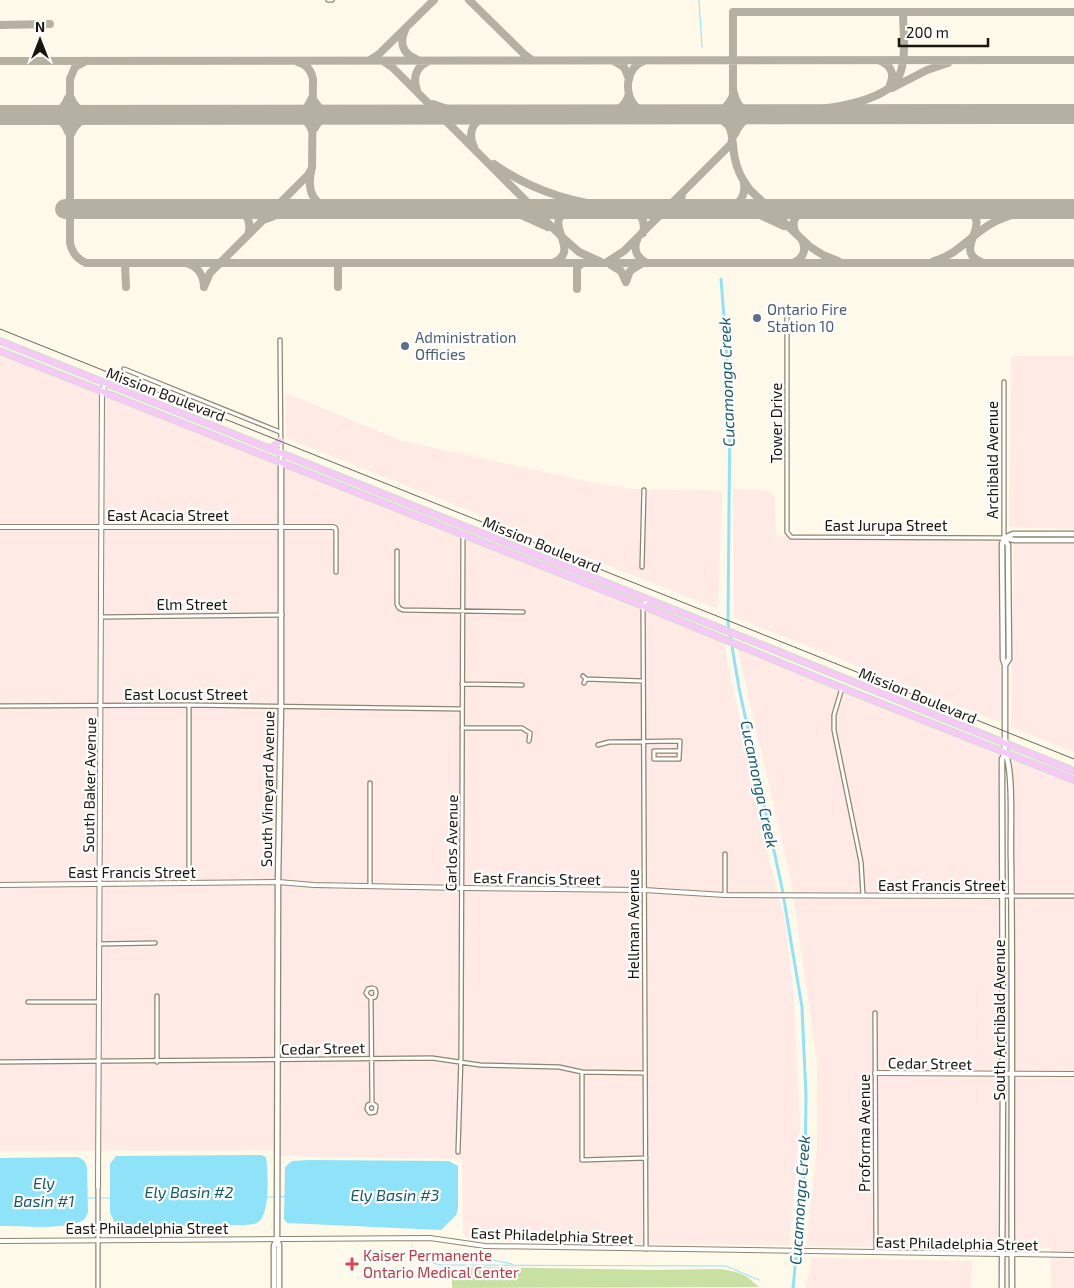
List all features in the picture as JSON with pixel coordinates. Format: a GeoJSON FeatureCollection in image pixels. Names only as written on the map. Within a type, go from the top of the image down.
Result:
{"type":"FeatureCollection","features":[{"type":"Feature","properties":{"kind":"main road","name":"Mission Boulevard"},"geometry":{"type":"LineString","coordinates":[[0,341],[735,634],[1074,772]]}},
{"type":"Feature","properties":{"kind":"main road","name":"Mission Boulevard"},"geometry":{"type":"LineString","coordinates":[[0,351],[643,606],[842,688],[1074,780]]}},
{"type":"Feature","properties":{"kind":"main road"},"geometry":{"type":"LineString","coordinates":[[267,448],[273,448],[280,441]]}},
{"type":"Feature","properties":{"kind":"main road","name":"South Vineyard Avenue"},"geometry":{"type":"LineString","coordinates":[[279,1288],[279,1245],[277,1239],[278,882],[282,615],[281,462]]}},
{"type":"Feature","properties":{"kind":"main road"},"geometry":{"type":"LineString","coordinates":[[1004,538],[1013,534],[1074,534]]}},
{"type":"Feature","properties":{"kind":"main road"},"geometry":{"type":"LineString","coordinates":[[1004,538],[1014,540],[1074,540]]}},
{"type":"Feature","properties":{"kind":"main road","name":"Archibald Avenue"},"geometry":{"type":"LineString","coordinates":[[1004,538],[1002,544],[1002,576],[1005,744]]}},
{"type":"Feature","properties":{"kind":"main road","name":"Archibald Avenue"},"geometry":{"type":"LineString","coordinates":[[1004,538],[1008,545],[1009,659],[1005,665]]}},
{"type":"Feature","properties":{"kind":"main road"},"geometry":{"type":"LineString","coordinates":[[1002,576],[1008,590]]}},
{"type":"Feature","properties":{"kind":"main road"},"geometry":{"type":"LineString","coordinates":[[983,735],[998,738],[1006,731]]}},
{"type":"Feature","properties":{"kind":"main road","name":"South Archibald Avenue"},"geometry":{"type":"LineString","coordinates":[[1005,744],[1005,753],[1009,766],[1011,896],[1012,1288]]}},
{"type":"Feature","properties":{"kind":"main road","name":"South Archibald Avenue"},"geometry":{"type":"LineString","coordinates":[[1002,1288],[1004,1074],[1002,759],[1005,753]]}},
{"type":"Feature","properties":{"kind":"main road"},"geometry":{"type":"LineString","coordinates":[[1009,766],[1012,758],[1021,760]]}},
{"type":"Feature","properties":{"kind":"main road","name":"South Vineyard Avenue"},"geometry":{"type":"LineString","coordinates":[[274,1288],[274,1246],[277,1239]]}},
{"type":"Feature","properties":{"kind":"street","name":"Tower Drive"},"geometry":{"type":"LineString","coordinates":[[787,311],[789,535]]}},
{"type":"Feature","properties":{"kind":"street","name":"South Vineyard Avenue"},"geometry":{"type":"LineString","coordinates":[[280,340],[281,462]]}},
{"type":"Feature","properties":{"kind":"street"},"geometry":{"type":"LineString","coordinates":[[124,369],[280,432]]}},
{"type":"Feature","properties":{"kind":"street","name":"Archibald Avenue"},"geometry":{"type":"LineString","coordinates":[[1004,382],[1004,538]]}},
{"type":"Feature","properties":{"kind":"street","name":"South Baker Avenue"},"geometry":{"type":"LineString","coordinates":[[98,1187],[102,392],[105,384]]}},
{"type":"Feature","properties":{"kind":"street"},"geometry":{"type":"LineString","coordinates":[[642,567],[644,490]]}},
{"type":"Feature","properties":{"kind":"street","name":"East Acacia Street"},"geometry":{"type":"LineString","coordinates":[[0,527],[282,526],[335,528]]}},
{"type":"Feature","properties":{"kind":"street"},"geometry":{"type":"LineString","coordinates":[[335,528],[336,572]]}},
{"type":"Feature","properties":{"kind":"street","name":"Carlos Avenue"},"geometry":{"type":"LineString","coordinates":[[458,1152],[462,534]]}},
{"type":"Feature","properties":{"kind":"street","name":"East Jurupa Street"},"geometry":{"type":"LineString","coordinates":[[789,535],[800,537],[1004,538]]}},
{"type":"Feature","properties":{"kind":"street"},"geometry":{"type":"LineString","coordinates":[[397,551],[397,604],[403,610],[523,612]]}},
{"type":"Feature","properties":{"kind":"street"},"geometry":{"type":"LineString","coordinates":[[643,606],[647,600]]}},
{"type":"Feature","properties":{"kind":"street","name":"Hellman Avenue"},"geometry":{"type":"LineString","coordinates":[[643,606],[646,1249]]}},
{"type":"Feature","properties":{"kind":"street","name":"Elm Street"},"geometry":{"type":"LineString","coordinates":[[102,617],[282,615]]}},
{"type":"Feature","properties":{"kind":"street"},"geometry":{"type":"LineString","coordinates":[[584,680],[643,681]]}},
{"type":"Feature","properties":{"kind":"street"},"geometry":{"type":"LineString","coordinates":[[462,684],[522,685]]}},
{"type":"Feature","properties":{"kind":"street"},"geometry":{"type":"LineString","coordinates":[[842,688],[834,715],[834,730],[861,862],[863,896]]}},
{"type":"Feature","properties":{"kind":"street"},"geometry":{"type":"LineString","coordinates":[[188,883],[189,705]]}},
{"type":"Feature","properties":{"kind":"street","name":"East Locust Street"},"geometry":{"type":"LineString","coordinates":[[0,706],[189,705],[462,709]]}},
{"type":"Feature","properties":{"kind":"street"},"geometry":{"type":"LineString","coordinates":[[462,728],[522,728],[530,733],[529,741]]}},
{"type":"Feature","properties":{"kind":"street"},"geometry":{"type":"LineString","coordinates":[[598,744],[609,742],[680,741],[679,759],[654,760],[654,751],[679,751]]}},
{"type":"Feature","properties":{"kind":"street"},"geometry":{"type":"LineString","coordinates":[[370,783],[370,886]]}},
{"type":"Feature","properties":{"kind":"street"},"geometry":{"type":"LineString","coordinates":[[724,854],[725,895]]}},
{"type":"Feature","properties":{"kind":"street","name":"East Francis Street"},"geometry":{"type":"LineString","coordinates":[[0,885],[278,882],[461,888],[644,890],[725,895],[1074,896]]}},
{"type":"Feature","properties":{"kind":"street"},"geometry":{"type":"LineString","coordinates":[[100,944],[155,943]]}},
{"type":"Feature","properties":{"kind":"street"},"geometry":{"type":"LineString","coordinates":[[157,996],[157,1062]]}},
{"type":"Feature","properties":{"kind":"street"},"geometry":{"type":"LineString","coordinates":[[371,998],[372,1103]]}},
{"type":"Feature","properties":{"kind":"street"},"geometry":{"type":"LineString","coordinates":[[28,1002],[100,1002]]}},
{"type":"Feature","properties":{"kind":"street","name":"Proforma Avenue"},"geometry":{"type":"LineString","coordinates":[[875,1014],[876,1253]]}},
{"type":"Feature","properties":{"kind":"street","name":"Cedar Street"},"geometry":{"type":"LineString","coordinates":[[0,1062],[432,1058],[480,1065],[559,1067],[582,1072],[645,1073]]}},
{"type":"Feature","properties":{"kind":"street"},"geometry":{"type":"LineString","coordinates":[[582,1072],[582,1160],[646,1158]]}},
{"type":"Feature","properties":{"kind":"street","name":"Cedar Street"},"geometry":{"type":"LineString","coordinates":[[875,1073],[1074,1074]]}},
{"type":"Feature","properties":{"kind":"street"},"geometry":{"type":"LineString","coordinates":[[98,1187],[98,1288]]}},
{"type":"Feature","properties":{"kind":"street","name":"East Philadelphia Street"},"geometry":{"type":"LineString","coordinates":[[0,1241],[430,1238],[485,1246],[1074,1255]]}},
{"type":"Feature","properties":{"kind":"shaded area"},"geometry":{"type":"Polygon","coordinates":[[[0,354],[724,643],[769,860],[785,921],[794,1004],[800,1125],[789,1245],[478,1241],[466,1238],[463,1233],[462,1159],[282,1156],[270,1150],[0,1151],[0,354]]]}},
{"type":"Feature","properties":{"kind":"shaded area"},"geometry":{"type":"Polygon","coordinates":[[[1011,356],[1074,356],[1074,529],[1009,527],[1011,356]]]}},
{"type":"Feature","properties":{"kind":"shaded area"},"geometry":{"type":"Polygon","coordinates":[[[286,393],[402,441],[599,484],[633,489],[722,491],[718,609],[286,438],[286,393]]]}},
{"type":"Feature","properties":{"kind":"shaded area"},"geometry":{"type":"Polygon","coordinates":[[[733,489],[766,490],[775,496],[776,536],[1000,542],[1000,722],[734,617],[733,489]]]}},
{"type":"Feature","properties":{"kind":"shaded area"},"geometry":{"type":"Polygon","coordinates":[[[1014,544],[1074,544],[1074,752],[1011,727],[1014,544]]]}},
{"type":"Feature","properties":{"kind":"shaded area"},"geometry":{"type":"Polygon","coordinates":[[[737,647],[999,755],[999,961],[1014,961],[1013,759],[1074,784],[1074,1288],[1051,1288],[1050,1248],[806,1246],[817,1149],[817,1061],[791,879],[737,647]]]}},
{"type":"Feature","properties":{"kind":"shaded area"},"geometry":{"type":"Polygon","coordinates":[[[812,1258],[972,1261],[971,1288],[806,1288],[812,1258]]]}},
{"type":"Feature","properties":{"kind":"green space"},"geometry":{"type":"Polygon","coordinates":[[[484,1267],[653,1270],[721,1269],[746,1276],[759,1287],[452,1288],[452,1269],[484,1267]]]}},
{"type":"Feature","properties":{"kind":"water","name":"Ely Basin #2"},"geometry":{"type":"Polygon","coordinates":[[[261,1155],[266,1157],[268,1193],[265,1212],[257,1223],[245,1225],[119,1226],[110,1213],[110,1164],[116,1156],[261,1155]]]}},
{"type":"Feature","properties":{"kind":"water","name":"Ely Basin #1"},"geometry":{"type":"Polygon","coordinates":[[[77,1157],[84,1161],[87,1168],[88,1212],[82,1221],[54,1227],[0,1226],[0,1158],[77,1157]]]}},
{"type":"Feature","properties":{"kind":"water","name":"Ely Basin #3"},"geometry":{"type":"Polygon","coordinates":[[[292,1161],[449,1161],[458,1166],[458,1209],[456,1215],[441,1230],[287,1223],[284,1219],[285,1167],[292,1161]]]}},
{"type":"Feature","properties":{"kind":"waterway"},"geometry":{"type":"LineString","coordinates":[[699,0],[702,47]]}},
{"type":"Feature","properties":{"kind":"waterway","name":"Cucamonga Creek"},"geometry":{"type":"LineString","coordinates":[[721,279],[730,396],[728,623],[739,688],[782,888],[802,1007],[806,1096],[805,1165],[793,1288]]}},
{"type":"Feature","properties":{"kind":"waterway"},"geometry":{"type":"LineString","coordinates":[[280,1197],[285,1196]]}},
{"type":"Feature","properties":{"kind":"waterway"},"geometry":{"type":"LineString","coordinates":[[267,1197],[276,1197]]}},
{"type":"Feature","properties":{"kind":"waterway"},"geometry":{"type":"LineString","coordinates":[[87,1198],[110,1198]]}},
{"type":"Feature","properties":{"kind":"waterway"},"geometry":{"type":"LineString","coordinates":[[411,1246],[424,1259],[441,1265],[726,1266],[759,1280]]}},
{"type":"Feature","properties":{"kind":"waterway"},"geometry":{"type":"LineString","coordinates":[[469,1255],[512,1264]]}},
{"type":"Feature","properties":{"kind":"taxiway"},"geometry":{"type":"LineString","coordinates":[[370,60],[378,55],[434,0]]}},
{"type":"Feature","properties":{"kind":"taxiway"},"geometry":{"type":"LineString","coordinates":[[469,0],[532,60]]}},
{"type":"Feature","properties":{"kind":"taxiway"},"geometry":{"type":"LineString","coordinates":[[607,262],[624,251],[731,144],[733,136],[733,12],[1074,12]]}},
{"type":"Feature","properties":{"kind":"taxiway"},"geometry":{"type":"LineString","coordinates":[[735,134],[742,122],[753,115],[815,110],[849,104],[880,94],[892,86],[899,76],[903,62],[903,12]]}},
{"type":"Feature","properties":{"kind":"taxiway"},"geometry":{"type":"LineString","coordinates":[[0,25],[50,24]]}},
{"type":"Feature","properties":{"kind":"taxiway"},"geometry":{"type":"LineString","coordinates":[[405,30],[402,39],[403,48],[416,59]]}},
{"type":"Feature","properties":{"kind":"taxiway"},"geometry":{"type":"LineString","coordinates":[[0,61],[1074,60]]}},
{"type":"Feature","properties":{"kind":"taxiway"},"geometry":{"type":"LineString","coordinates":[[86,61],[75,67],[70,79],[70,243],[75,255],[86,263],[1074,263]]}},
{"type":"Feature","properties":{"kind":"taxiway"},"geometry":{"type":"LineString","coordinates":[[383,61],[392,67],[562,237],[579,252],[599,261]]}},
{"type":"Feature","properties":{"kind":"taxiway"},"geometry":{"type":"LineString","coordinates":[[417,90],[415,76],[421,66],[429,61]]}},
{"type":"Feature","properties":{"kind":"taxiway"},"geometry":{"type":"LineString","coordinates":[[614,61],[624,67],[629,79]]}},
{"type":"Feature","properties":{"kind":"taxiway"},"geometry":{"type":"LineString","coordinates":[[644,61],[638,64],[630,75],[628,81],[629,95],[636,107],[654,115]]}},
{"type":"Feature","properties":{"kind":"taxiway"},"geometry":{"type":"LineString","coordinates":[[880,61],[891,70],[890,85]]}},
{"type":"Feature","properties":{"kind":"taxiway"},"geometry":{"type":"LineString","coordinates":[[204,287],[210,273],[308,175],[312,168],[313,79],[308,68],[298,62]]}},
{"type":"Feature","properties":{"kind":"taxiway"},"geometry":{"type":"LineString","coordinates":[[892,88],[927,70],[948,63]]}},
{"type":"Feature","properties":{"kind":"taxiway"},"geometry":{"type":"LineString","coordinates":[[709,114],[725,108],[734,93],[737,102],[742,108],[758,114]]}},
{"type":"Feature","properties":{"kind":"taxiway"},"geometry":{"type":"LineString","coordinates":[[604,115],[620,108],[629,94]]}},
{"type":"Feature","properties":{"kind":"taxiway"},"geometry":{"type":"LineString","coordinates":[[47,115],[60,110],[68,98]]}},
{"type":"Feature","properties":{"kind":"taxiway"},"geometry":{"type":"LineString","coordinates":[[71,98],[81,110],[96,115]]}},
{"type":"Feature","properties":{"kind":"taxiway"},"geometry":{"type":"LineString","coordinates":[[294,114],[306,109],[312,98]]}},
{"type":"Feature","properties":{"kind":"taxiway"},"geometry":{"type":"LineString","coordinates":[[313,99],[321,110],[334,115]]}},
{"type":"Feature","properties":{"kind":"taxiway"},"geometry":{"type":"LineString","coordinates":[[433,104],[453,111],[478,115]]}},
{"type":"Feature","properties":{"kind":"taxiway"},"geometry":{"type":"LineString","coordinates":[[46,115],[60,120],[68,132]]}},
{"type":"Feature","properties":{"kind":"taxiway"},"geometry":{"type":"LineString","coordinates":[[70,136],[79,122],[94,115]]}},
{"type":"Feature","properties":{"kind":"taxiway"},"geometry":{"type":"LineString","coordinates":[[292,115],[305,120],[312,131]]}},
{"type":"Feature","properties":{"kind":"taxiway"},"geometry":{"type":"LineString","coordinates":[[314,129],[320,120],[335,115]]}},
{"type":"Feature","properties":{"kind":"taxiway"},"geometry":{"type":"LineString","coordinates":[[425,115],[443,119]]}},
{"type":"Feature","properties":{"kind":"taxiway"},"geometry":{"type":"LineString","coordinates":[[474,147],[471,135],[474,126],[481,119],[492,115]]}},
{"type":"Feature","properties":{"kind":"taxiway"},"geometry":{"type":"LineString","coordinates":[[707,115],[724,121],[728,125],[731,131],[737,167],[750,190],[809,246],[823,255],[838,261]]}},
{"type":"Feature","properties":{"kind":"taxiway"},"geometry":{"type":"LineString","coordinates":[[494,164],[525,183],[557,196],[627,209]]}},
{"type":"Feature","properties":{"kind":"taxiway"},"geometry":{"type":"LineString","coordinates":[[311,172],[310,185],[313,196],[316,201],[333,209]]}},
{"type":"Feature","properties":{"kind":"taxiway"},"geometry":{"type":"LineString","coordinates":[[724,209],[737,204],[744,193],[744,183]]}},
{"type":"Feature","properties":{"kind":"taxiway"},"geometry":{"type":"LineString","coordinates":[[682,194],[683,206],[695,209]]}},
{"type":"Feature","properties":{"kind":"taxiway"},"geometry":{"type":"LineString","coordinates":[[768,203],[793,209]]}},
{"type":"Feature","properties":{"kind":"taxiway"},"geometry":{"type":"LineString","coordinates":[[236,209],[244,213],[248,219],[250,227],[248,235]]}},
{"type":"Feature","properties":{"kind":"taxiway"},"geometry":{"type":"LineString","coordinates":[[266,219],[298,209]]}},
{"type":"Feature","properties":{"kind":"taxiway"},"geometry":{"type":"LineString","coordinates":[[492,209],[519,214],[548,227]]}},
{"type":"Feature","properties":{"kind":"taxiway"},"geometry":{"type":"LineString","coordinates":[[553,263],[561,257],[564,250],[559,219],[563,213],[574,209]]}},
{"type":"Feature","properties":{"kind":"taxiway"},"geometry":{"type":"LineString","coordinates":[[629,209],[637,212],[642,217],[644,224],[643,233]]}},
{"type":"Feature","properties":{"kind":"taxiway"},"geometry":{"type":"LineString","coordinates":[[665,214],[683,209]]}},
{"type":"Feature","properties":{"kind":"taxiway"},"geometry":{"type":"LineString","coordinates":[[730,209],[758,214],[784,226]]}},
{"type":"Feature","properties":{"kind":"taxiway"},"geometry":{"type":"LineString","coordinates":[[796,233],[794,220],[802,212],[811,209]]}},
{"type":"Feature","properties":{"kind":"taxiway"},"geometry":{"type":"LineString","coordinates":[[962,209],[972,214],[976,220],[970,250],[973,256],[981,262]]}},
{"type":"Feature","properties":{"kind":"taxiway"},"geometry":{"type":"LineString","coordinates":[[934,261],[954,252],[996,221],[1016,213],[1038,209]]}},
{"type":"Feature","properties":{"kind":"taxiway"},"geometry":{"type":"LineString","coordinates":[[637,240],[635,247],[637,253],[647,263]]}},
{"type":"Feature","properties":{"kind":"taxiway"},"geometry":{"type":"LineString","coordinates":[[793,263],[803,254],[802,240]]}},
{"type":"Feature","properties":{"kind":"taxiway"},"geometry":{"type":"LineString","coordinates":[[577,289],[577,268],[582,263]]}},
{"type":"Feature","properties":{"kind":"taxiway"},"geometry":{"type":"LineString","coordinates":[[125,264],[126,287]]}},
{"type":"Feature","properties":{"kind":"taxiway"},"geometry":{"type":"LineString","coordinates":[[189,264],[200,272],[204,286]]}},
{"type":"Feature","properties":{"kind":"taxiway"},"geometry":{"type":"LineString","coordinates":[[338,264],[338,287]]}},
{"type":"Feature","properties":{"kind":"taxiway"},"geometry":{"type":"LineString","coordinates":[[611,265],[621,271],[626,282],[630,271],[641,264]]}},
{"type":"Feature","properties":{"kind":"runway"},"geometry":{"type":"LineString","coordinates":[[0,115],[1074,114]]}},
{"type":"Feature","properties":{"kind":"runway"},"geometry":{"type":"LineString","coordinates":[[65,209],[1074,209]]}},
{"type":"Feature","properties":{"kind":"railway"},"geometry":{"type":"LineString","coordinates":[[0,329],[1074,759]]}},
{"type":"Feature","properties":{"kind":"place","name":"Ontario Fire Station 10"},"geometry":{"type":"Point","coordinates":[757,318]}},
{"type":"Feature","properties":{"kind":"place","name":"Administration Officies"},"geometry":{"type":"Point","coordinates":[405,346]}},
{"type":"Feature","properties":{"kind":"place","name":"Kaiser Permanente Ontario Medical Center"},"geometry":{"type":"Point","coordinates":[352,1264]}}]}
